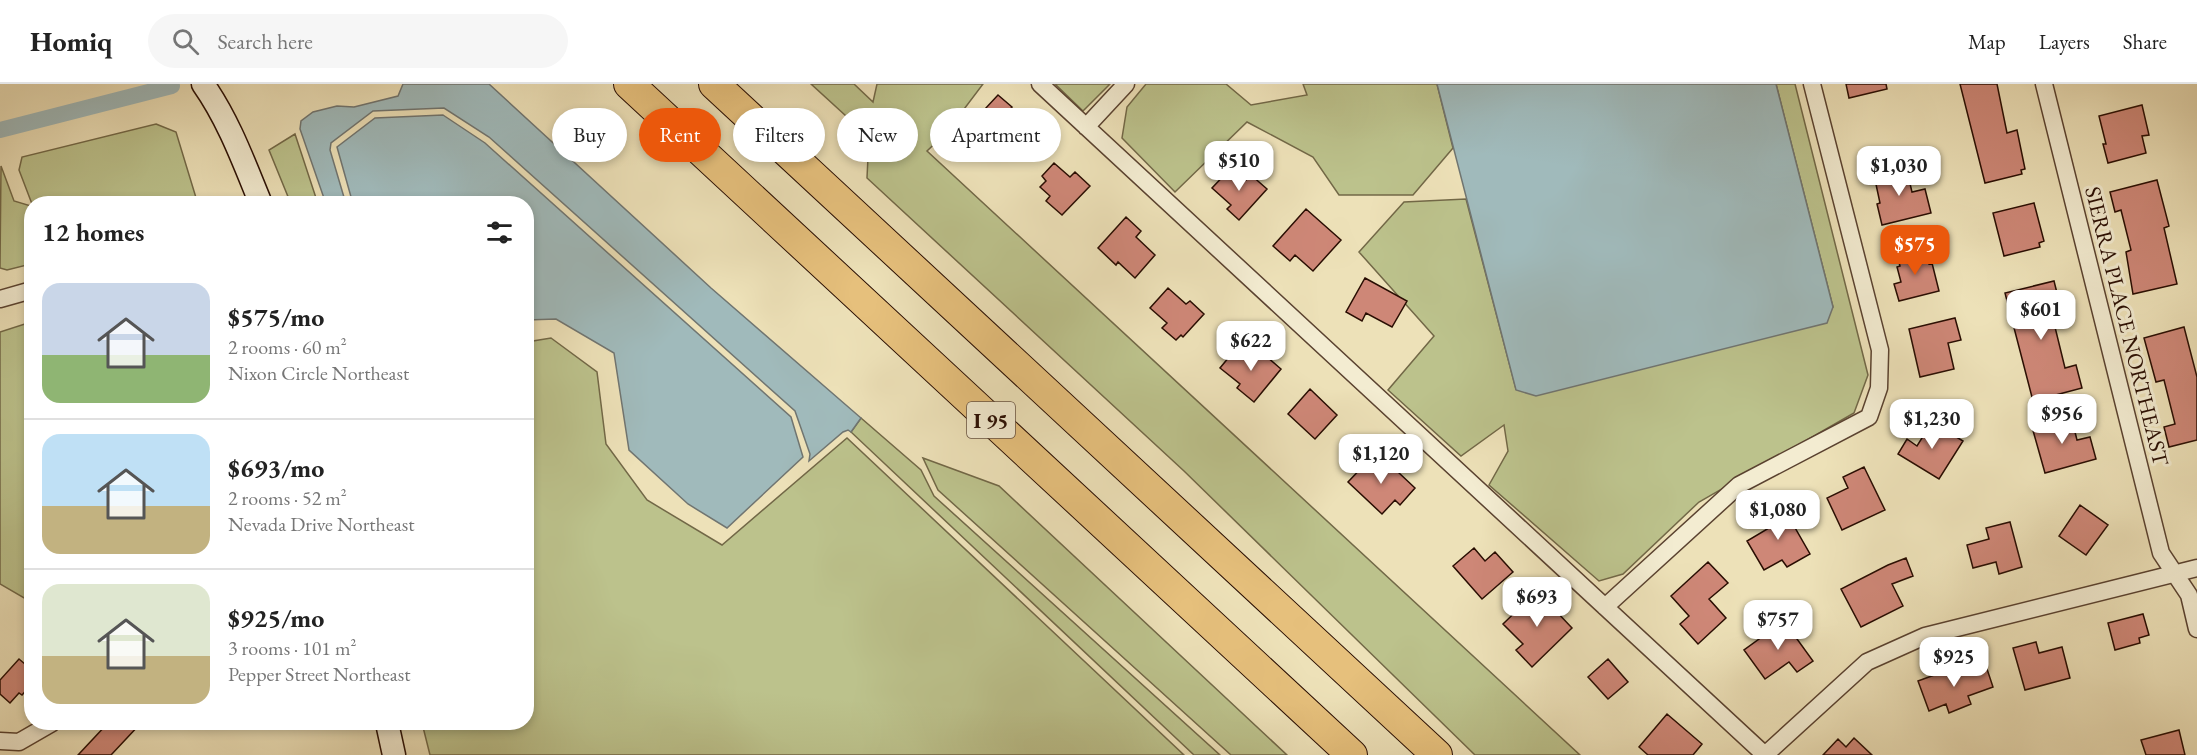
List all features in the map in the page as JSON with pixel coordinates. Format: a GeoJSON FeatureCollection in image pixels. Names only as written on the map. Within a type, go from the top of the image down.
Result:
{"type":"FeatureCollection","features":[{"type":"Feature","properties":{"kind":"highway","name":"I 95"},"geometry":{"type":"LineString","coordinates":[[629,84],[1352,755]]}},
{"type":"Feature","properties":{"kind":"highway","name":"I 95"},"geometry":{"type":"LineString","coordinates":[[714,84],[1437,755]]}},
{"type":"Feature","properties":{"kind":"street"},"geometry":{"type":"LineString","coordinates":[[203,84],[230,129],[258,196]]}},
{"type":"Feature","properties":{"kind":"street"},"geometry":{"type":"LineString","coordinates":[[1040,84],[1765,755],[1867,662],[1925,636],[2197,568]]}},
{"type":"Feature","properties":{"kind":"street"},"geometry":{"type":"LineString","coordinates":[[1086,127],[1126,84]]}},
{"type":"Feature","properties":{"kind":"street"},"geometry":{"type":"LineString","coordinates":[[1605,607],[1739,485],[1869,417],[1879,388],[1880,350],[1812,84]]}},
{"type":"Feature","properties":{"kind":"street","name":"SIERRA PLACE NORTHEAST"},"geometry":{"type":"LineString","coordinates":[[2044,84],[2160,553],[2189,595],[2197,629]]}},
{"type":"Feature","properties":{"kind":"street"},"geometry":{"type":"LineString","coordinates":[[0,299],[24,292]]}},
{"type":"Feature","properties":{"kind":"street"},"geometry":{"type":"LineString","coordinates":[[0,741],[19,742],[40,730]]}},
{"type":"Feature","properties":{"kind":"street"},"geometry":{"type":"LineString","coordinates":[[389,730],[394,755]]}},
{"type":"Feature","properties":{"kind":"green space"},"geometry":{"type":"Polygon","coordinates":[[[811,84],[854,84],[873,102],[877,84],[983,84],[965,108],[930,108],[930,148],[927,151],[930,154],[930,162],[939,162],[1580,755],[1475,755],[1184,471],[867,178],[868,162],[918,162],[918,108],[837,108],[811,84]]]}},
{"type":"Feature","properties":{"kind":"green space"},"geometry":{"type":"Polygon","coordinates":[[[1055,84],[1110,84],[1083,111],[1055,84]]]}},
{"type":"Feature","properties":{"kind":"green space"},"geometry":{"type":"Polygon","coordinates":[[[1146,84],[1226,84],[1251,105],[1307,95],[1303,84],[1437,84],[1453,148],[1413,195],[1339,195],[1313,157],[1247,122],[1175,192],[1122,138],[1127,107],[1146,84]]]}},
{"type":"Feature","properties":{"kind":"green space"},"geometry":{"type":"Polygon","coordinates":[[[1776,84],[1795,84],[1868,375],[1854,413],[1699,502],[1623,574],[1599,581],[1489,485],[1508,451],[1504,425],[1461,456],[1388,390],[1434,336],[1359,252],[1404,202],[1466,199],[1516,389],[1833,307],[1776,84]]]}},
{"type":"Feature","properties":{"kind":"green space"},"geometry":{"type":"Polygon","coordinates":[[[156,124],[176,132],[195,196],[29,196],[19,170],[22,157],[156,124]]]}},
{"type":"Feature","properties":{"kind":"green space"},"geometry":{"type":"Polygon","coordinates":[[[295,134],[315,196],[288,196],[269,150],[295,134]]]}},
{"type":"Feature","properties":{"kind":"green space"},"geometry":{"type":"Polygon","coordinates":[[[1,166],[14,201],[24,204],[24,266],[7,270],[0,268],[1,166]]]}},
{"type":"Feature","properties":{"kind":"green space"},"geometry":{"type":"Polygon","coordinates":[[[24,324],[24,598],[0,584],[0,332],[24,324]]]}},
{"type":"Feature","properties":{"kind":"green space"},"geometry":{"type":"Polygon","coordinates":[[[551,338],[597,372],[606,444],[647,500],[722,545],[847,438],[1184,755],[430,755],[424,730],[534,730],[534,341],[551,338]]]}},
{"type":"Feature","properties":{"kind":"green space"},"geometry":{"type":"Polygon","coordinates":[[[861,418],[921,470],[934,496],[1220,755],[1194,755],[851,432],[861,418]]]}},
{"type":"Feature","properties":{"kind":"green space"},"geometry":{"type":"Polygon","coordinates":[[[923,458],[999,486],[1287,755],[1231,755],[938,490],[923,458]]]}},
{"type":"Feature","properties":{"kind":"water"},"geometry":{"type":"Polygon","coordinates":[[[403,84],[489,84],[552,142],[552,162],[574,162],[711,288],[861,418],[851,432],[848,430],[843,432],[809,461],[810,454],[795,411],[489,137],[444,108],[373,111],[331,143],[330,150],[344,196],[323,196],[300,129],[301,121],[313,112],[337,106],[354,107],[398,96],[403,84]]]}},
{"type":"Feature","properties":{"kind":"water"},"geometry":{"type":"Polygon","coordinates":[[[1437,84],[1776,84],[1833,307],[1827,323],[1536,396],[1516,390],[1437,84]]]}},
{"type":"Feature","properties":{"kind":"water"},"geometry":{"type":"Polygon","coordinates":[[[443,115],[485,143],[791,417],[803,457],[727,528],[688,504],[629,450],[614,353],[556,319],[534,320],[534,196],[351,196],[337,147],[375,118],[443,115]]]}},
{"type":"Feature","properties":{"kind":"building"},"geometry":{"type":"Polygon","coordinates":[[[1846,84],[1886,84],[1887,89],[1849,98],[1846,84]]]}},
{"type":"Feature","properties":{"kind":"building"},"geometry":{"type":"Polygon","coordinates":[[[1960,84],[1997,84],[2007,133],[2017,130],[2025,169],[2021,170],[2022,174],[1985,183],[1960,84]]]}},
{"type":"Feature","properties":{"kind":"building"},"geometry":{"type":"Polygon","coordinates":[[[998,95],[1012,107],[1011,108],[986,108],[998,95]]]}},
{"type":"Feature","properties":{"kind":"building"},"geometry":{"type":"Polygon","coordinates":[[[2142,105],[2149,135],[2142,136],[2146,153],[2108,163],[2099,116],[2142,105]]]}},
{"type":"Feature","properties":{"kind":"building"},"geometry":{"type":"Polygon","coordinates":[[[1054,163],[1070,177],[1075,172],[1090,186],[1062,215],[1046,201],[1050,196],[1040,187],[1046,181],[1042,176],[1054,163]]]}},
{"type":"Feature","properties":{"kind":"building"},"geometry":{"type":"Polygon","coordinates":[[[1232,167],[1246,180],[1251,175],[1267,189],[1239,220],[1227,209],[1231,205],[1212,188],[1232,167]]]}},
{"type":"Feature","properties":{"kind":"building"},"geometry":{"type":"Polygon","coordinates":[[[1906,167],[1912,192],[1925,189],[1931,213],[1882,225],[1874,175],[1906,167]]]}},
{"type":"Feature","properties":{"kind":"building"},"geometry":{"type":"Polygon","coordinates":[[[2157,180],[2169,226],[2164,228],[2177,284],[2133,294],[2126,252],[2131,250],[2121,210],[2115,212],[2110,192],[2157,180]]]}},
{"type":"Feature","properties":{"kind":"building"},"geometry":{"type":"Polygon","coordinates":[[[2034,203],[2044,241],[2039,243],[2040,247],[2004,256],[1993,213],[2034,203]]]}},
{"type":"Feature","properties":{"kind":"building"},"geometry":{"type":"Polygon","coordinates":[[[1306,209],[1341,240],[1313,271],[1295,255],[1290,261],[1273,246],[1306,209]]]}},
{"type":"Feature","properties":{"kind":"building"},"geometry":{"type":"Polygon","coordinates":[[[1126,217],[1141,231],[1136,237],[1155,255],[1135,278],[1118,262],[1116,265],[1098,248],[1126,217]]]}},
{"type":"Feature","properties":{"kind":"building"},"geometry":{"type":"Polygon","coordinates":[[[1925,248],[1929,264],[1932,263],[1939,291],[1899,301],[1894,284],[1901,282],[1897,255],[1925,248]]]}},
{"type":"Feature","properties":{"kind":"building"},"geometry":{"type":"Polygon","coordinates":[[[1365,278],[1407,301],[1392,327],[1366,313],[1362,321],[1346,312],[1365,278]]]}},
{"type":"Feature","properties":{"kind":"building"},"geometry":{"type":"Polygon","coordinates":[[[2054,281],[2059,301],[2054,302],[2058,322],[2054,323],[2065,368],[2076,365],[2082,388],[2033,401],[2005,293],[2054,281]]]}},
{"type":"Feature","properties":{"kind":"building"},"geometry":{"type":"Polygon","coordinates":[[[1168,288],[1186,304],[1190,301],[1204,314],[1183,337],[1181,335],[1176,340],[1162,328],[1167,323],[1150,308],[1168,288]]]}},
{"type":"Feature","properties":{"kind":"building"},"geometry":{"type":"Polygon","coordinates":[[[1955,318],[1961,340],[1948,343],[1954,369],[1920,377],[1909,329],[1955,318]]]}},
{"type":"Feature","properties":{"kind":"building"},"geometry":{"type":"Polygon","coordinates":[[[2184,327],[2197,377],[2197,440],[2169,447],[2164,427],[2175,424],[2164,380],[2156,382],[2144,338],[2184,327]]]}},
{"type":"Feature","properties":{"kind":"building"},"geometry":{"type":"Polygon","coordinates":[[[1239,345],[1254,356],[1259,350],[1281,369],[1254,402],[1237,388],[1240,384],[1220,368],[1239,345]]]}},
{"type":"Feature","properties":{"kind":"building"},"geometry":{"type":"Polygon","coordinates":[[[1310,389],[1337,415],[1315,439],[1288,414],[1310,389]]]}},
{"type":"Feature","properties":{"kind":"building"},"geometry":{"type":"Polygon","coordinates":[[[2071,416],[2077,440],[2090,437],[2096,459],[2045,473],[2032,427],[2071,416]]]}},
{"type":"Feature","properties":{"kind":"building"},"geometry":{"type":"Polygon","coordinates":[[[1932,422],[1963,441],[1939,479],[1898,454],[1907,439],[1917,446],[1932,422]]]}},
{"type":"Feature","properties":{"kind":"building"},"geometry":{"type":"Polygon","coordinates":[[[1381,456],[1415,488],[1400,505],[1395,500],[1382,514],[1348,482],[1368,461],[1373,465],[1381,456]]]}},
{"type":"Feature","properties":{"kind":"building"},"geometry":{"type":"Polygon","coordinates":[[[1864,467],[1885,510],[1842,530],[1827,498],[1848,488],[1843,477],[1864,467]]]}},
{"type":"Feature","properties":{"kind":"building"},"geometry":{"type":"Polygon","coordinates":[[[1782,505],[1810,554],[1787,567],[1782,560],[1764,570],[1747,541],[1769,528],[1762,516],[1782,505]]]}},
{"type":"Feature","properties":{"kind":"building"},"geometry":{"type":"Polygon","coordinates":[[[2080,505],[2108,525],[2086,555],[2059,536],[2080,505]]]}},
{"type":"Feature","properties":{"kind":"building"},"geometry":{"type":"Polygon","coordinates":[[[2010,522],[2022,567],[1999,574],[1996,562],[1973,568],[1967,545],[1989,539],[1986,528],[2010,522]]]}},
{"type":"Feature","properties":{"kind":"building"},"geometry":{"type":"Polygon","coordinates":[[[1474,548],[1485,561],[1495,552],[1513,572],[1482,599],[1453,566],[1474,548]]]}},
{"type":"Feature","properties":{"kind":"building"},"geometry":{"type":"Polygon","coordinates":[[[1906,558],[1913,576],[1892,584],[1903,606],[1861,627],[1841,589],[1906,558]]]}},
{"type":"Feature","properties":{"kind":"building"},"geometry":{"type":"Polygon","coordinates":[[[1708,562],[1728,583],[1709,599],[1726,618],[1698,644],[1680,624],[1689,616],[1671,596],[1708,562]]]}},
{"type":"Feature","properties":{"kind":"building"},"geometry":{"type":"Polygon","coordinates":[[[1537,591],[1572,628],[1532,667],[1516,650],[1523,644],[1503,624],[1537,591]]]}},
{"type":"Feature","properties":{"kind":"building"},"geometry":{"type":"Polygon","coordinates":[[[2143,614],[2149,635],[2139,638],[2140,643],[2115,650],[2108,623],[2143,614]]]}},
{"type":"Feature","properties":{"kind":"building"},"geometry":{"type":"Polygon","coordinates":[[[1784,621],[1813,661],[1797,672],[1789,662],[1765,679],[1744,650],[1784,621]]]}},
{"type":"Feature","properties":{"kind":"building"},"geometry":{"type":"Polygon","coordinates":[[[2036,642],[2039,653],[2062,647],[2070,678],[2025,690],[2013,648],[2036,642]]]}},
{"type":"Feature","properties":{"kind":"building"},"geometry":{"type":"Polygon","coordinates":[[[19,659],[24,663],[24,693],[22,695],[19,693],[10,703],[0,694],[0,680],[19,659]]]}},
{"type":"Feature","properties":{"kind":"building"},"geometry":{"type":"Polygon","coordinates":[[[1608,659],[1628,682],[1608,699],[1588,677],[1608,659]]]}},
{"type":"Feature","properties":{"kind":"building"},"geometry":{"type":"Polygon","coordinates":[[[1967,663],[1971,675],[1987,669],[1993,687],[1968,696],[1971,704],[1949,713],[1946,704],[1929,711],[1918,681],[1967,663]]]}},
{"type":"Feature","properties":{"kind":"building"},"geometry":{"type":"Polygon","coordinates":[[[1667,714],[1702,744],[1693,755],[1648,755],[1639,747],[1667,714]]]}},
{"type":"Feature","properties":{"kind":"building"},"geometry":{"type":"Polygon","coordinates":[[[101,730],[134,730],[111,755],[78,755],[101,730]]]}},
{"type":"Feature","properties":{"kind":"building"},"geometry":{"type":"Polygon","coordinates":[[[2179,730],[2185,755],[2146,755],[2141,740],[2179,730]]]}},
{"type":"Feature","properties":{"kind":"building"},"geometry":{"type":"Polygon","coordinates":[[[1854,738],[1872,755],[1823,755],[1838,739],[1846,747],[1854,738]]]}},
{"type":"Feature","properties":{"kind":"waterway"},"geometry":{"type":"LineString","coordinates":[[0,130],[172,86]]}}]}
